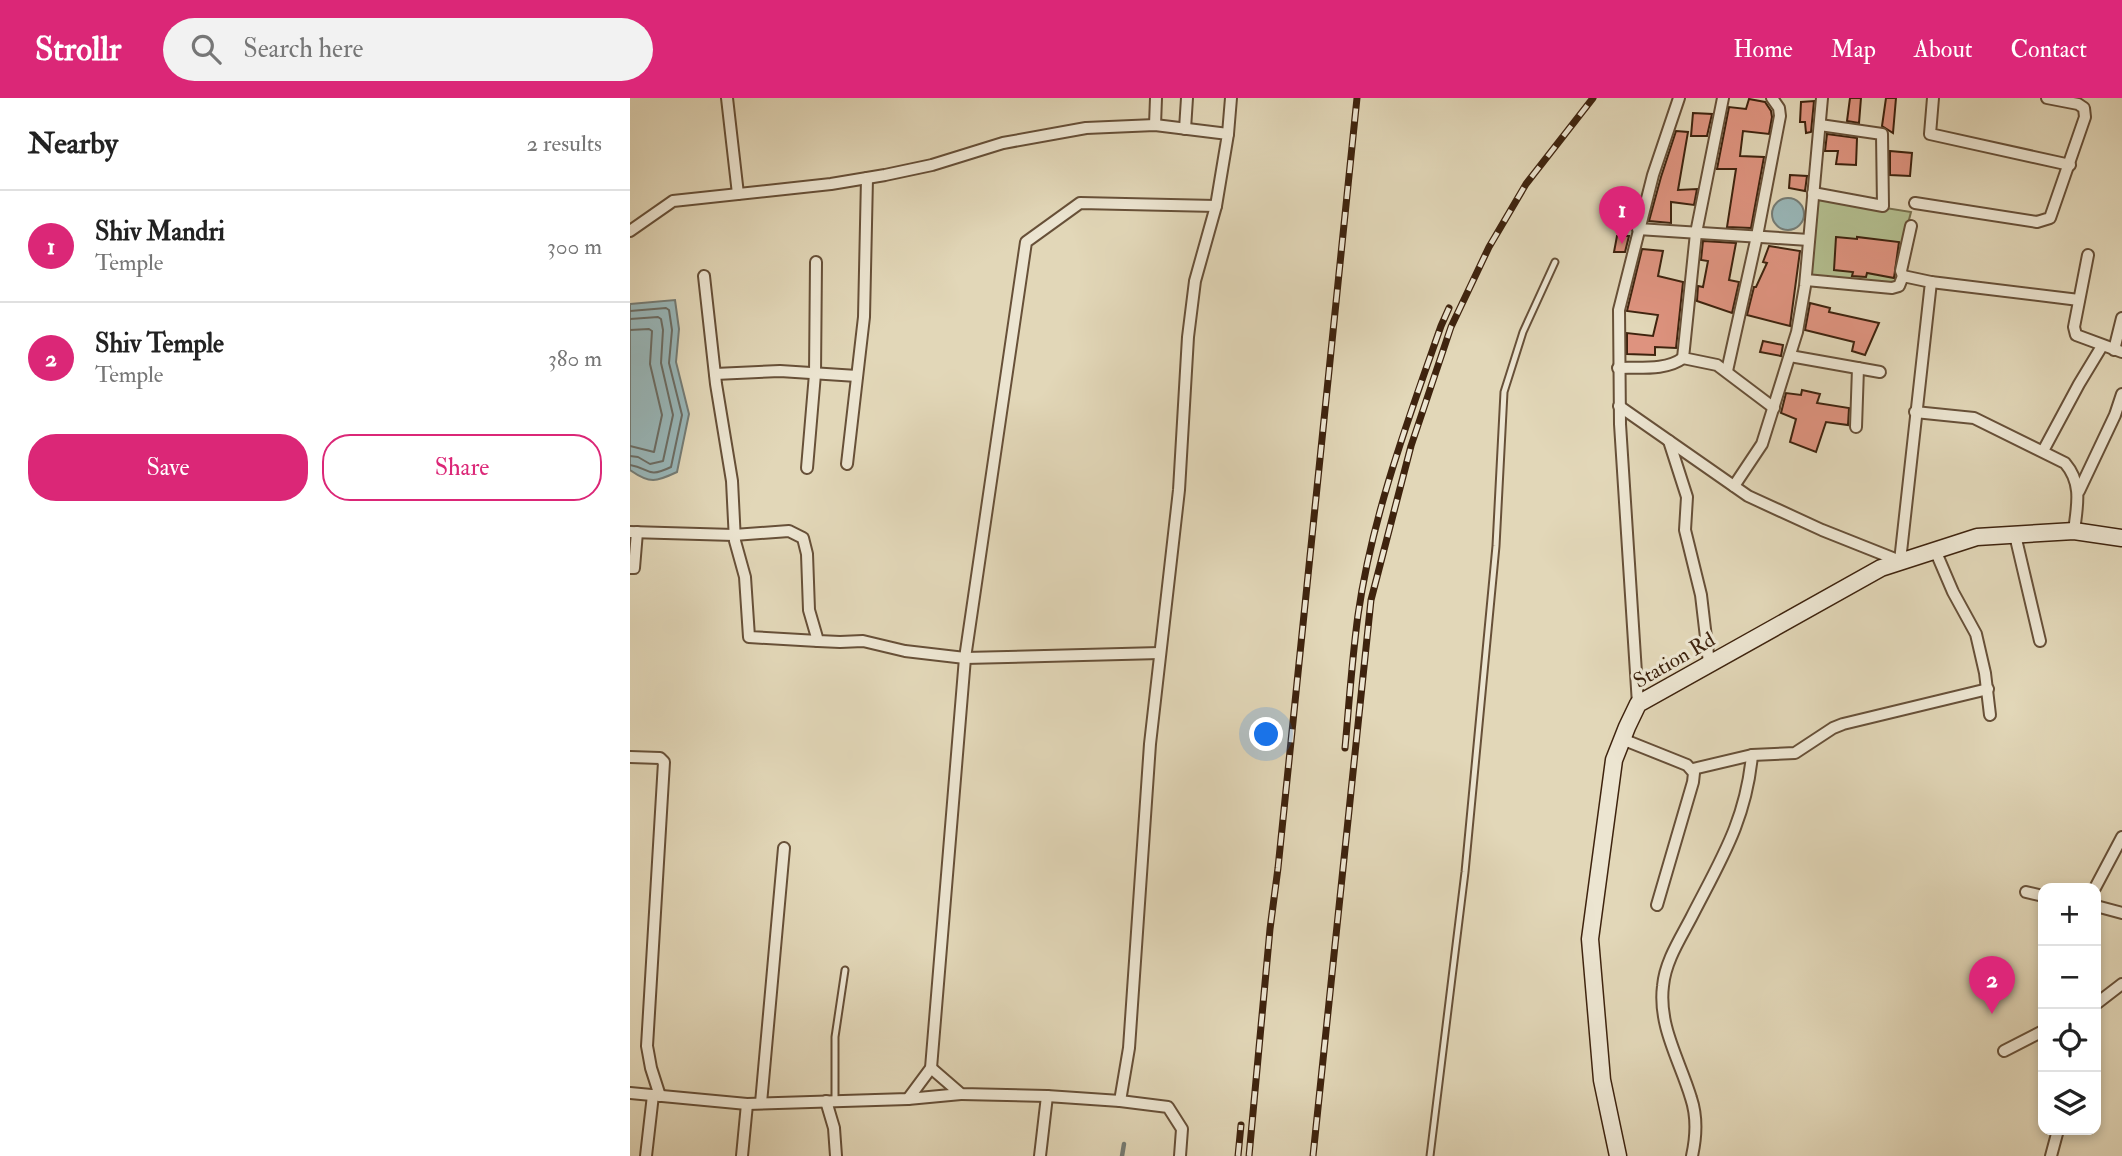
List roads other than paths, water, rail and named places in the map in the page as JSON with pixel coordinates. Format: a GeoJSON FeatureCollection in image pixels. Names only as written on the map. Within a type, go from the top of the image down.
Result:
{"type":"FeatureCollection","features":[{"type":"Feature","properties":{"kind":"street"},"geometry":{"type":"LineString","coordinates":[[727,98],[738,194]]}},
{"type":"Feature","properties":{"kind":"street"},"geometry":{"type":"LineString","coordinates":[[1155,125],[1156,98]]}},
{"type":"Feature","properties":{"kind":"street"},"geometry":{"type":"LineString","coordinates":[[1185,129],[1187,98]]}},
{"type":"Feature","properties":{"kind":"street"},"geometry":{"type":"LineString","coordinates":[[1119,1101],[1129,1048],[1150,744],[1179,490],[1188,337],[1195,281],[1216,206],[1231,98]]}},
{"type":"Feature","properties":{"kind":"street"},"geometry":{"type":"LineString","coordinates":[[1638,704],[1619,406],[1619,310],[1653,175],[1679,98]]}},
{"type":"Feature","properties":{"kind":"street"},"geometry":{"type":"LineString","coordinates":[[1618,368],[1675,364],[1683,358],[1696,233],[1723,98]]}},
{"type":"Feature","properties":{"kind":"street"},"geometry":{"type":"LineString","coordinates":[[1727,371],[1780,116],[1780,108],[1772,98]]}},
{"type":"Feature","properties":{"kind":"street"},"geometry":{"type":"LineString","coordinates":[[1734,486],[1762,444],[1797,332],[1806,280],[1822,98]]}},
{"type":"Feature","properties":{"kind":"street"},"geometry":{"type":"LineString","coordinates":[[1933,98],[1930,134],[2070,165]]}},
{"type":"Feature","properties":{"kind":"street"},"geometry":{"type":"LineString","coordinates":[[1915,203],[2037,222],[2050,218],[2085,117],[2084,108],[2078,104],[2047,98]]}},
{"type":"Feature","properties":{"kind":"street"},"geometry":{"type":"LineString","coordinates":[[630,230],[673,201],[867,178],[932,165],[1003,143],[1086,128],[1155,125],[1228,134]]}},
{"type":"Feature","properties":{"kind":"street"},"geometry":{"type":"LineString","coordinates":[[1814,193],[1883,206],[1882,134],[1821,125]]}},
{"type":"Feature","properties":{"kind":"street"},"geometry":{"type":"LineString","coordinates":[[847,464],[866,265],[867,178]]}},
{"type":"Feature","properties":{"kind":"street"},"geometry":{"type":"LineString","coordinates":[[908,1098],[931,1068],[965,658],[1026,242],[1080,203],[1216,206]]}},
{"type":"Feature","properties":{"kind":"street"},"geometry":{"type":"LineString","coordinates":[[1806,280],[1892,288],[1899,286],[1903,276],[1901,265],[1911,226]]}},
{"type":"Feature","properties":{"kind":"street"},"geometry":{"type":"LineString","coordinates":[[1638,229],[1809,240]]}},
{"type":"Feature","properties":{"kind":"street"},"geometry":{"type":"LineString","coordinates":[[2088,255],[2074,327],[2076,335],[2113,349]]}},
{"type":"Feature","properties":{"kind":"street"},"geometry":{"type":"LineString","coordinates":[[807,468],[815,374],[816,262]]}},
{"type":"Feature","properties":{"kind":"street"},"geometry":{"type":"LineString","coordinates":[[704,276],[715,374],[732,481],[734,535],[745,577],[749,637],[863,641],[965,658],[1160,653]]}},
{"type":"Feature","properties":{"kind":"street"},"geometry":{"type":"LineString","coordinates":[[1903,276],[1931,282],[2079,300]]}},
{"type":"Feature","properties":{"kind":"street"},"geometry":{"type":"LineString","coordinates":[[1619,406],[1748,496],[1822,530],[1900,561],[1931,282]]}},
{"type":"Feature","properties":{"kind":"street"},"geometry":{"type":"LineString","coordinates":[[2043,451],[2079,384],[2113,349],[2122,318]]}},
{"type":"Feature","properties":{"kind":"street"},"geometry":{"type":"LineString","coordinates":[[1790,356],[1880,372]]}},
{"type":"Feature","properties":{"kind":"street"},"geometry":{"type":"LineString","coordinates":[[1683,358],[1717,365],[1774,408]]}},
{"type":"Feature","properties":{"kind":"street"},"geometry":{"type":"LineString","coordinates":[[1856,427],[1858,368]]}},
{"type":"Feature","properties":{"kind":"street"},"geometry":{"type":"LineString","coordinates":[[715,374],[780,371],[857,376]]}},
{"type":"Feature","properties":{"kind":"street"},"geometry":{"type":"LineString","coordinates":[[2074,531],[2078,491],[2122,394]]}},
{"type":"Feature","properties":{"kind":"street"},"geometry":{"type":"LineString","coordinates":[[1915,412],[1974,418],[2043,451],[2065,463],[2074,476],[2078,491]]}},
{"type":"Feature","properties":{"kind":"street"},"geometry":{"type":"LineString","coordinates":[[1669,441],[1687,498],[1685,530],[1701,595],[1709,663]]}},
{"type":"Feature","properties":{"kind":"street"},"geometry":{"type":"LineString","coordinates":[[630,568],[634,568],[633,532],[734,535],[789,531],[803,538],[807,554],[809,610],[818,641]]}},
{"type":"Feature","properties":{"kind":"street","name":"Station Rd"},"geometry":{"type":"LineString","coordinates":[[1618,1156],[1602,1080],[1590,939],[1614,760],[1638,704],[1881,568],[1900,561],[1977,537],[2074,531],[2122,538]]}},
{"type":"Feature","properties":{"kind":"street"},"geometry":{"type":"LineString","coordinates":[[2015,535],[2040,641]]}},
{"type":"Feature","properties":{"kind":"street"},"geometry":{"type":"LineString","coordinates":[[1935,550],[1953,592],[1973,627],[1988,689],[1990,715]]}},
{"type":"Feature","properties":{"kind":"street"},"geometry":{"type":"LineString","coordinates":[[1622,739],[1693,769],[1752,755],[1795,753],[1824,733],[1843,724],[1988,689]]}},
{"type":"Feature","properties":{"kind":"street"},"geometry":{"type":"LineString","coordinates":[[1692,1156],[1695,1112],[1664,1021],[1663,984],[1670,960],[1742,814],[1750,782],[1752,755]]}},
{"type":"Feature","properties":{"kind":"street"},"geometry":{"type":"LineString","coordinates":[[630,757],[660,758],[664,762],[647,1046],[656,1096],[646,1156]]}},
{"type":"Feature","properties":{"kind":"street"},"geometry":{"type":"LineString","coordinates":[[1657,905],[1693,782],[1693,769]]}},
{"type":"Feature","properties":{"kind":"street"},"geometry":{"type":"LineString","coordinates":[[2098,883],[2122,837]]}},
{"type":"Feature","properties":{"kind":"street"},"geometry":{"type":"LineString","coordinates":[[761,1104],[785,849]]}},
{"type":"Feature","properties":{"kind":"street"},"geometry":{"type":"LineString","coordinates":[[2026,892],[2038,895]]}},
{"type":"Feature","properties":{"kind":"street"},"geometry":{"type":"LineString","coordinates":[[2101,907],[2122,912]]}},
{"type":"Feature","properties":{"kind":"street"},"geometry":{"type":"LineString","coordinates":[[2101,1000],[2122,984]]}},
{"type":"Feature","properties":{"kind":"street"},"geometry":{"type":"LineString","coordinates":[[2004,1051],[2038,1034]]}},
{"type":"Feature","properties":{"kind":"street"},"geometry":{"type":"LineString","coordinates":[[931,1068],[961,1094]]}},
{"type":"Feature","properties":{"kind":"street"},"geometry":{"type":"LineString","coordinates":[[630,1093],[747,1104],[961,1094],[1119,1101],[1168,1107],[1182,1129],[1180,1156]]}},
{"type":"Feature","properties":{"kind":"street"},"geometry":{"type":"LineString","coordinates":[[1040,1156],[1047,1096]]}},
{"type":"Feature","properties":{"kind":"street"},"geometry":{"type":"LineString","coordinates":[[831,1100],[836,1156]]}},
{"type":"Feature","properties":{"kind":"street"},"geometry":{"type":"LineString","coordinates":[[742,1156],[747,1104]]}},
{"type":"Feature","properties":{"kind":"street"},"geometry":{"type":"LineString","coordinates":[[2050,1156],[2056,1135]]}},
{"type":"Feature","properties":{"kind":"lane"},"geometry":{"type":"LineString","coordinates":[[1430,1156],[1465,872],[1496,546],[1504,392],[1523,332],[1555,262]]}},
{"type":"Feature","properties":{"kind":"lane"},"geometry":{"type":"LineString","coordinates":[[831,1100],[835,1037],[845,970]]}},
{"type":"Feature","properties":{"kind":"water"},"geometry":{"type":"Polygon","coordinates":[[[1788,198],[1800,202],[1804,214],[1800,226],[1788,230],[1776,226],[1772,214],[1776,202],[1788,198]]]}},
{"type":"Feature","properties":{"kind":"water"},"geometry":{"type":"Polygon","coordinates":[[[675,300],[679,329],[676,362],[689,414],[677,472],[653,480],[643,478],[630,470],[630,304],[675,300]]]}},
{"type":"Feature","properties":{"kind":"waterway"},"geometry":{"type":"LineString","coordinates":[[1122,1156],[1124,1144]]}},
{"type":"Feature","properties":{"kind":"railway"},"geometry":{"type":"LineString","coordinates":[[1249,1156],[1270,929],[1357,98]]}},
{"type":"Feature","properties":{"kind":"railway"},"geometry":{"type":"LineString","coordinates":[[1313,1156],[1371,600],[1411,446],[1451,327],[1489,247],[1526,184],[1593,98]]}},
{"type":"Feature","properties":{"kind":"railway"},"geometry":{"type":"LineString","coordinates":[[1345,748],[1358,615],[1372,541],[1404,433],[1449,308]]}},
{"type":"Feature","properties":{"kind":"railway"},"geometry":{"type":"LineString","coordinates":[[1238,1156],[1241,1125]]}},
{"type":"Feature","properties":{"kind":"place","name":"Shiv Mandri"},"geometry":{"type":"Point","coordinates":[1622,244]}},
{"type":"Feature","properties":{"kind":"place","name":"Shiv Temple"},"geometry":{"type":"Point","coordinates":[1992,1014]}}]}
